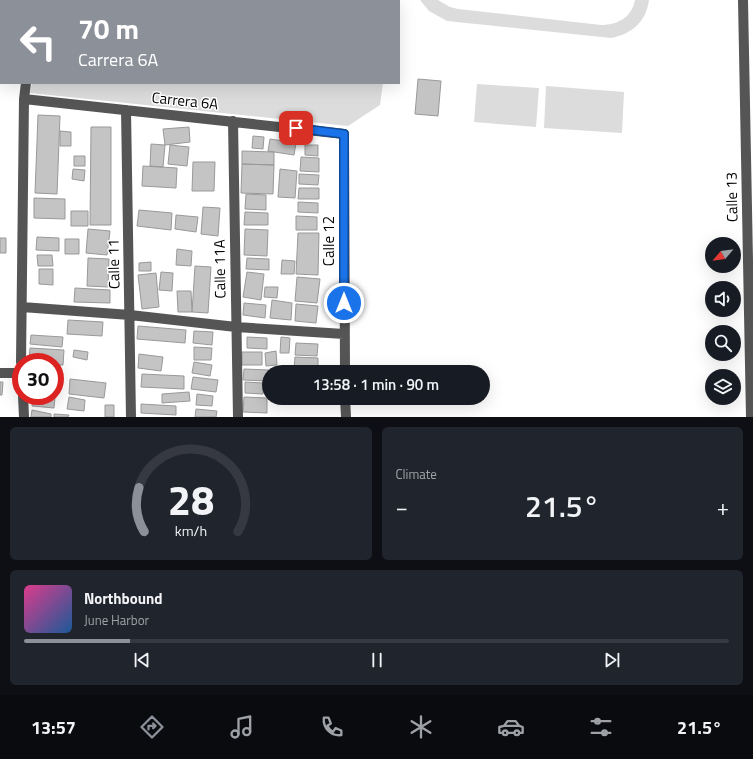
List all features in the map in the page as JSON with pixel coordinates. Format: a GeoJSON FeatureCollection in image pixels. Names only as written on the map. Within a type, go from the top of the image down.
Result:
{"type":"FeatureCollection","features":[{"type":"Feature","properties":{"kind":"street","name":"Calle 13"},"geometry":{"type":"LineString","coordinates":[[743,0],[751,334],[751,417]]}},
{"type":"Feature","properties":{"kind":"street"},"geometry":{"type":"LineString","coordinates":[[21,353],[24,99],[26,84]]}},
{"type":"Feature","properties":{"kind":"street","name":"Carrera 6A"},"geometry":{"type":"LineString","coordinates":[[24,99],[344,134]]}},
{"type":"Feature","properties":{"kind":"street","name":"Calle 11"},"geometry":{"type":"LineString","coordinates":[[126,110],[132,417]]}},
{"type":"Feature","properties":{"kind":"street","name":"Calle 11A"},"geometry":{"type":"LineString","coordinates":[[233,122],[238,417]]}},
{"type":"Feature","properties":{"kind":"street","name":"Calle 12"},"geometry":{"type":"LineString","coordinates":[[344,134],[345,365]]}},
{"type":"Feature","properties":{"kind":"street"},"geometry":{"type":"LineString","coordinates":[[22,307],[130,315],[236,327],[344,334]]}},
{"type":"Feature","properties":{"kind":"street"},"geometry":{"type":"LineString","coordinates":[[0,372],[12,373]]}},
{"type":"Feature","properties":{"kind":"street"},"geometry":{"type":"LineString","coordinates":[[23,405],[24,417]]}},
{"type":"Feature","properties":{"kind":"street"},"geometry":{"type":"LineString","coordinates":[[345,405],[346,417]]}},
{"type":"Feature","properties":{"kind":"shaded area"},"geometry":{"type":"Polygon","coordinates":[[[420,0],[438,0],[450,7],[458,9],[607,25],[623,19],[631,11],[635,0],[649,0],[645,15],[637,26],[619,36],[611,38],[447,21],[429,11],[420,0]]]}},
{"type":"Feature","properties":{"kind":"shaded area"},"geometry":{"type":"Polygon","coordinates":[[[32,84],[383,84],[380,105],[348,126],[30,93],[32,84]]]}},
{"type":"Feature","properties":{"kind":"shaded area"},"geometry":{"type":"Polygon","coordinates":[[[477,84],[539,88],[536,127],[474,122],[477,84]]]}},
{"type":"Feature","properties":{"kind":"shaded area"},"geometry":{"type":"Polygon","coordinates":[[[546,86],[624,92],[622,133],[544,128],[546,86]]]}},
{"type":"Feature","properties":{"kind":"building"},"geometry":{"type":"Polygon","coordinates":[[[418,79],[441,81],[438,116],[415,114],[418,79]]]}},
{"type":"Feature","properties":{"kind":"building"},"geometry":{"type":"Polygon","coordinates":[[[38,115],[60,116],[57,194],[35,193],[38,115]]]}},
{"type":"Feature","properties":{"kind":"building"},"geometry":{"type":"Polygon","coordinates":[[[91,127],[111,127],[111,225],[90,225],[91,127]]]}},
{"type":"Feature","properties":{"kind":"building"},"geometry":{"type":"Polygon","coordinates":[[[189,127],[190,142],[165,145],[163,129],[189,127]]]}},
{"type":"Feature","properties":{"kind":"building"},"geometry":{"type":"Polygon","coordinates":[[[60,131],[71,132],[71,146],[60,146],[60,131]]]}},
{"type":"Feature","properties":{"kind":"building"},"geometry":{"type":"Polygon","coordinates":[[[253,136],[264,137],[263,149],[252,148],[253,136]]]}},
{"type":"Feature","properties":{"kind":"building"},"geometry":{"type":"Polygon","coordinates":[[[270,139],[296,143],[294,155],[268,151],[270,139]]]}},
{"type":"Feature","properties":{"kind":"building"},"geometry":{"type":"Polygon","coordinates":[[[151,144],[165,145],[163,167],[150,166],[151,144]]]}},
{"type":"Feature","properties":{"kind":"building"},"geometry":{"type":"Polygon","coordinates":[[[170,145],[189,147],[187,166],[168,164],[170,145]]]}},
{"type":"Feature","properties":{"kind":"building"},"geometry":{"type":"Polygon","coordinates":[[[305,145],[318,145],[318,156],[305,155],[305,145]]]}},
{"type":"Feature","properties":{"kind":"building"},"geometry":{"type":"Polygon","coordinates":[[[242,151],[274,152],[274,165],[242,164],[242,151]]]}},
{"type":"Feature","properties":{"kind":"building"},"geometry":{"type":"Polygon","coordinates":[[[74,156],[85,156],[85,166],[74,166],[74,156]]]}},
{"type":"Feature","properties":{"kind":"building"},"geometry":{"type":"Polygon","coordinates":[[[301,157],[319,158],[319,172],[300,171],[301,157]]]}},
{"type":"Feature","properties":{"kind":"building"},"geometry":{"type":"Polygon","coordinates":[[[193,162],[215,162],[214,191],[192,191],[193,162]]]}},
{"type":"Feature","properties":{"kind":"building"},"geometry":{"type":"Polygon","coordinates":[[[242,164],[274,165],[273,194],[241,193],[242,164]]]}},
{"type":"Feature","properties":{"kind":"building"},"geometry":{"type":"Polygon","coordinates":[[[143,166],[177,168],[176,188],[142,186],[143,166]]]}},
{"type":"Feature","properties":{"kind":"building"},"geometry":{"type":"Polygon","coordinates":[[[73,169],[85,170],[84,181],[72,179],[73,169]]]}},
{"type":"Feature","properties":{"kind":"building"},"geometry":{"type":"Polygon","coordinates":[[[280,169],[297,171],[295,198],[278,197],[280,169]]]}},
{"type":"Feature","properties":{"kind":"building"},"geometry":{"type":"Polygon","coordinates":[[[299,174],[319,175],[318,185],[299,184],[299,174]]]}},
{"type":"Feature","properties":{"kind":"building"},"geometry":{"type":"Polygon","coordinates":[[[299,188],[319,188],[319,199],[298,199],[299,188]]]}},
{"type":"Feature","properties":{"kind":"building"},"geometry":{"type":"Polygon","coordinates":[[[246,194],[266,195],[266,210],[245,209],[246,194]]]}},
{"type":"Feature","properties":{"kind":"building"},"geometry":{"type":"Polygon","coordinates":[[[34,198],[65,199],[65,219],[34,218],[34,198]]]}},
{"type":"Feature","properties":{"kind":"building"},"geometry":{"type":"Polygon","coordinates":[[[298,202],[318,203],[318,213],[298,212],[298,202]]]}},
{"type":"Feature","properties":{"kind":"building"},"geometry":{"type":"Polygon","coordinates":[[[203,207],[220,208],[218,236],[201,234],[203,207]]]}},
{"type":"Feature","properties":{"kind":"building"},"geometry":{"type":"Polygon","coordinates":[[[139,210],[172,213],[171,230],[137,226],[139,210]]]}},
{"type":"Feature","properties":{"kind":"building"},"geometry":{"type":"Polygon","coordinates":[[[71,211],[88,211],[88,226],[71,226],[71,211]]]}},
{"type":"Feature","properties":{"kind":"building"},"geometry":{"type":"Polygon","coordinates":[[[245,212],[268,213],[268,225],[244,225],[245,212]]]}},
{"type":"Feature","properties":{"kind":"building"},"geometry":{"type":"Polygon","coordinates":[[[176,215],[198,217],[196,232],[175,229],[176,215]]]}},
{"type":"Feature","properties":{"kind":"building"},"geometry":{"type":"Polygon","coordinates":[[[296,216],[317,217],[317,230],[296,230],[296,216]]]}},
{"type":"Feature","properties":{"kind":"building"},"geometry":{"type":"Polygon","coordinates":[[[88,229],[110,231],[107,255],[86,253],[88,229]]]}},
{"type":"Feature","properties":{"kind":"building"},"geometry":{"type":"Polygon","coordinates":[[[245,229],[268,230],[267,256],[244,255],[245,229]]]}},
{"type":"Feature","properties":{"kind":"building"},"geometry":{"type":"Polygon","coordinates":[[[298,233],[319,233],[318,275],[296,274],[298,233]]]}},
{"type":"Feature","properties":{"kind":"building"},"geometry":{"type":"Polygon","coordinates":[[[37,237],[59,238],[59,251],[36,250],[37,237]]]}},
{"type":"Feature","properties":{"kind":"building"},"geometry":{"type":"Polygon","coordinates":[[[0,238],[6,238],[6,253],[0,253],[0,238]]]}},
{"type":"Feature","properties":{"kind":"building"},"geometry":{"type":"Polygon","coordinates":[[[65,239],[79,239],[79,254],[65,254],[65,239]]]}},
{"type":"Feature","properties":{"kind":"building"},"geometry":{"type":"Polygon","coordinates":[[[177,249],[192,251],[191,266],[176,265],[177,249]]]}},
{"type":"Feature","properties":{"kind":"building"},"geometry":{"type":"Polygon","coordinates":[[[37,255],[52,255],[53,266],[38,266],[37,255]]]}},
{"type":"Feature","properties":{"kind":"building"},"geometry":{"type":"Polygon","coordinates":[[[88,258],[109,259],[108,287],[87,286],[88,258]]]}},
{"type":"Feature","properties":{"kind":"building"},"geometry":{"type":"Polygon","coordinates":[[[247,258],[269,259],[269,270],[246,269],[247,258]]]}},
{"type":"Feature","properties":{"kind":"building"},"geometry":{"type":"Polygon","coordinates":[[[282,260],[295,261],[294,274],[281,274],[282,260]]]}},
{"type":"Feature","properties":{"kind":"building"},"geometry":{"type":"Polygon","coordinates":[[[151,262],[151,271],[139,271],[139,263],[151,262]]]}},
{"type":"Feature","properties":{"kind":"building"},"geometry":{"type":"Polygon","coordinates":[[[195,266],[211,267],[208,313],[192,312],[195,266]]]}},
{"type":"Feature","properties":{"kind":"building"},"geometry":{"type":"Polygon","coordinates":[[[39,269],[53,269],[53,285],[39,284],[39,269]]]}},
{"type":"Feature","properties":{"kind":"building"},"geometry":{"type":"Polygon","coordinates":[[[161,272],[173,273],[172,291],[159,290],[161,272]]]}},
{"type":"Feature","properties":{"kind":"building"},"geometry":{"type":"Polygon","coordinates":[[[247,272],[264,274],[261,300],[243,297],[247,272]]]}},
{"type":"Feature","properties":{"kind":"building"},"geometry":{"type":"Polygon","coordinates":[[[156,273],[159,307],[142,309],[138,275],[156,273]]]}},
{"type":"Feature","properties":{"kind":"building"},"geometry":{"type":"Polygon","coordinates":[[[297,277],[320,279],[317,303],[295,301],[297,277]]]}},
{"type":"Feature","properties":{"kind":"building"},"geometry":{"type":"Polygon","coordinates":[[[265,287],[278,287],[277,298],[264,297],[265,287]]]}},
{"type":"Feature","properties":{"kind":"building"},"geometry":{"type":"Polygon","coordinates":[[[75,288],[110,290],[110,303],[74,302],[75,288]]]}},
{"type":"Feature","properties":{"kind":"building"},"geometry":{"type":"Polygon","coordinates":[[[177,291],[191,291],[192,312],[178,312],[177,291]]]}},
{"type":"Feature","properties":{"kind":"building"},"geometry":{"type":"Polygon","coordinates":[[[272,300],[292,303],[291,320],[270,318],[272,300]]]}},
{"type":"Feature","properties":{"kind":"building"},"geometry":{"type":"Polygon","coordinates":[[[244,303],[266,305],[265,318],[243,315],[244,303]]]}},
{"type":"Feature","properties":{"kind":"building"},"geometry":{"type":"Polygon","coordinates":[[[296,304],[318,306],[316,323],[295,321],[296,304]]]}},
{"type":"Feature","properties":{"kind":"building"},"geometry":{"type":"Polygon","coordinates":[[[68,320],[103,322],[102,336],[67,334],[68,320]]]}},
{"type":"Feature","properties":{"kind":"building"},"geometry":{"type":"Polygon","coordinates":[[[138,326],[186,330],[185,343],[137,339],[138,326]]]}},
{"type":"Feature","properties":{"kind":"building"},"geometry":{"type":"Polygon","coordinates":[[[194,331],[213,332],[212,345],[193,343],[194,331]]]}},
{"type":"Feature","properties":{"kind":"building"},"geometry":{"type":"Polygon","coordinates":[[[31,335],[63,337],[62,347],[30,344],[31,335]]]}},
{"type":"Feature","properties":{"kind":"building"},"geometry":{"type":"Polygon","coordinates":[[[247,337],[267,338],[267,349],[247,348],[247,337]]]}},
{"type":"Feature","properties":{"kind":"building"},"geometry":{"type":"Polygon","coordinates":[[[281,337],[290,338],[289,353],[280,353],[281,337]]]}},
{"type":"Feature","properties":{"kind":"building"},"geometry":{"type":"Polygon","coordinates":[[[296,343],[318,344],[317,356],[295,355],[296,343]]]}},
{"type":"Feature","properties":{"kind":"building"},"geometry":{"type":"Polygon","coordinates":[[[194,347],[212,348],[211,360],[194,360],[194,347]]]}},
{"type":"Feature","properties":{"kind":"building"},"geometry":{"type":"Polygon","coordinates":[[[30,348],[64,350],[64,353],[30,353],[30,348]]]}},
{"type":"Feature","properties":{"kind":"building"},"geometry":{"type":"Polygon","coordinates":[[[74,350],[88,352],[87,360],[73,357],[74,350]]]}},
{"type":"Feature","properties":{"kind":"building"},"geometry":{"type":"Polygon","coordinates":[[[276,351],[277,365],[266,365],[265,353],[276,351]]]}},
{"type":"Feature","properties":{"kind":"building"},"geometry":{"type":"Polygon","coordinates":[[[242,352],[262,352],[262,365],[242,365],[242,352]]]}},
{"type":"Feature","properties":{"kind":"building"},"geometry":{"type":"Polygon","coordinates":[[[139,354],[163,357],[161,371],[138,368],[139,354]]]}},
{"type":"Feature","properties":{"kind":"building"},"geometry":{"type":"Polygon","coordinates":[[[295,357],[318,358],[318,365],[294,365],[295,357]]]}},
{"type":"Feature","properties":{"kind":"building"},"geometry":{"type":"Polygon","coordinates":[[[194,362],[212,365],[210,376],[192,373],[194,362]]]}},
{"type":"Feature","properties":{"kind":"building"},"geometry":{"type":"Polygon","coordinates":[[[244,369],[262,370],[262,381],[243,380],[244,369]]]}},
{"type":"Feature","properties":{"kind":"building"},"geometry":{"type":"Polygon","coordinates":[[[142,374],[184,376],[184,389],[141,387],[142,374]]]}},
{"type":"Feature","properties":{"kind":"building"},"geometry":{"type":"Polygon","coordinates":[[[193,377],[218,380],[216,392],[191,389],[193,377]]]}},
{"type":"Feature","properties":{"kind":"building"},"geometry":{"type":"Polygon","coordinates":[[[70,379],[106,383],[104,398],[69,394],[70,379]]]}},
{"type":"Feature","properties":{"kind":"building"},"geometry":{"type":"Polygon","coordinates":[[[0,382],[3,382],[2,395],[0,395],[0,382]]]}},
{"type":"Feature","properties":{"kind":"building"},"geometry":{"type":"Polygon","coordinates":[[[245,382],[262,383],[262,394],[245,393],[245,382]]]}},
{"type":"Feature","properties":{"kind":"building"},"geometry":{"type":"Polygon","coordinates":[[[189,392],[190,401],[162,403],[162,394],[189,392]]]}},
{"type":"Feature","properties":{"kind":"building"},"geometry":{"type":"Polygon","coordinates":[[[197,394],[213,396],[212,406],[196,405],[197,394]]]}},
{"type":"Feature","properties":{"kind":"building"},"geometry":{"type":"Polygon","coordinates":[[[69,397],[85,400],[84,411],[67,409],[69,397]]]}},
{"type":"Feature","properties":{"kind":"building"},"geometry":{"type":"Polygon","coordinates":[[[244,397],[262,398],[262,405],[267,405],[267,413],[243,412],[244,397]]]}},
{"type":"Feature","properties":{"kind":"building"},"geometry":{"type":"Polygon","coordinates":[[[141,404],[176,406],[176,415],[141,413],[141,404]]]}},
{"type":"Feature","properties":{"kind":"building"},"geometry":{"type":"Polygon","coordinates":[[[32,405],[54,405],[54,408],[32,405]]]}},
{"type":"Feature","properties":{"kind":"building"},"geometry":{"type":"Polygon","coordinates":[[[105,405],[114,405],[114,417],[105,417],[105,405]]]}},
{"type":"Feature","properties":{"kind":"building"},"geometry":{"type":"Polygon","coordinates":[[[196,409],[217,411],[216,417],[195,417],[196,409]]]}},
{"type":"Feature","properties":{"kind":"building"},"geometry":{"type":"Polygon","coordinates":[[[32,410],[51,414],[51,417],[31,417],[32,410]]]}},
{"type":"Feature","properties":{"kind":"building"},"geometry":{"type":"Polygon","coordinates":[[[54,414],[69,415],[68,417],[54,417],[54,414]]]}},
{"type":"Feature","properties":{"kind":"route"},"geometry":{"type":"LineString","coordinates":[[296,128],[344,134],[344,303]]}}]}
